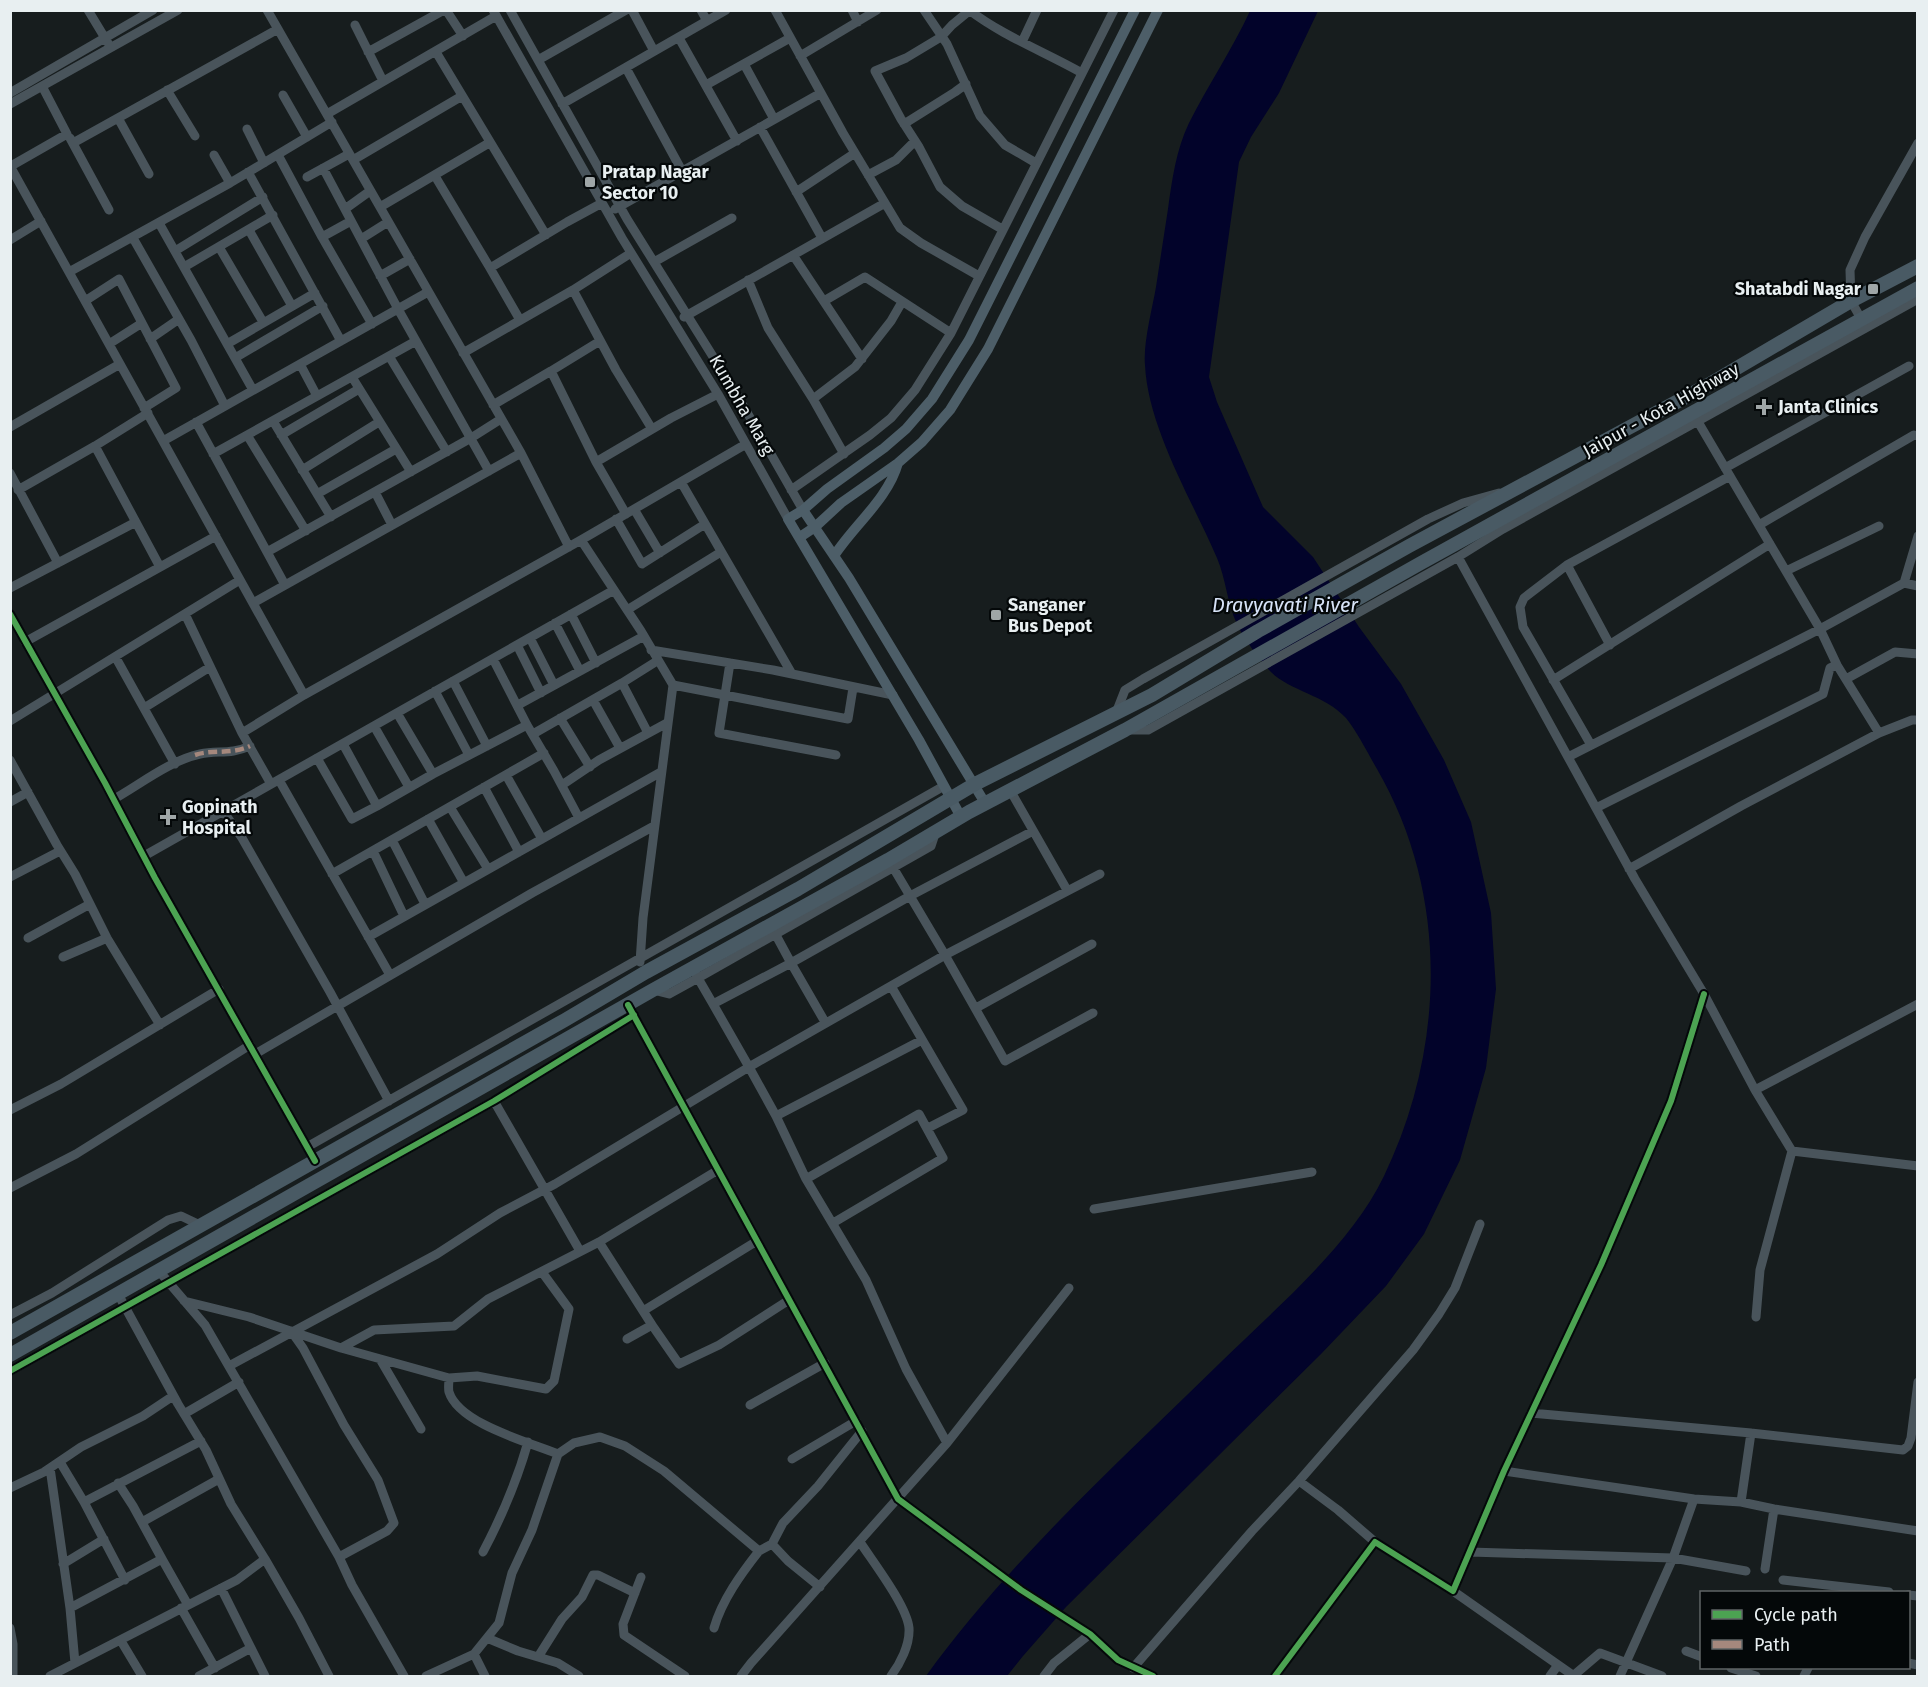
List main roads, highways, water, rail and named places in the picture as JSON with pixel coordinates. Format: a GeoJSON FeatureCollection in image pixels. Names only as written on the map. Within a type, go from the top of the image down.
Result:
{"type":"FeatureCollection","features":[{"type":"Feature","properties":{"kind":"highway"},"geometry":{"type":"LineString","coordinates":[[10,1333],[646,972],[798,889],[948,792],[975,784],[1181,678],[1258,631],[1409,546],[1708,385],[1851,301],[1917,266]]}},
{"type":"Feature","properties":{"kind":"highway","name":"Jaipur - Kota Highway"},"geometry":{"type":"LineString","coordinates":[[10,1355],[159,1270],[631,1010],[653,990],[696,973],[891,864],[936,831],[985,803],[1125,730],[1421,563],[1502,524],[1864,323],[1917,288]]}},
{"type":"Feature","properties":{"kind":"main road"},"geometry":{"type":"LineString","coordinates":[[803,510],[827,489],[884,448],[906,429],[932,399],[969,340],[1135,10]]}},
{"type":"Feature","properties":{"kind":"main road"},"geometry":{"type":"LineString","coordinates":[[800,537],[815,527],[841,503],[898,463],[922,442],[950,410],[988,349],[1158,10]]}},
{"type":"Feature","properties":{"kind":"main road"},"geometry":{"type":"LineString","coordinates":[[834,556],[878,499],[895,474],[898,463]]}},
{"type":"Feature","properties":{"kind":"main road","name":"Kumbha Marg"},"geometry":{"type":"LineString","coordinates":[[961,817],[893,695],[788,519],[803,510],[834,556],[985,803]]}},
{"type":"Feature","properties":{"kind":"water","name":"Dravyavati River"},"geometry":{"type":"Polygon","coordinates":[[[1250,11],[1318,11],[1279,93],[1251,137],[1239,162],[1209,377],[1217,402],[1263,507],[1313,557],[1359,627],[1401,684],[1444,760],[1471,822],[1491,913],[1496,989],[1486,1068],[1460,1160],[1424,1234],[1386,1286],[1321,1354],[1066,1607],[1007,1676],[926,1676],[994,1592],[1067,1512],[1289,1297],[1333,1251],[1370,1202],[1384,1176],[1404,1127],[1419,1075],[1428,1023],[1431,971],[1427,918],[1417,867],[1401,817],[1377,769],[1346,718],[1338,710],[1288,684],[1271,672],[1243,635],[1234,616],[1217,558],[1163,438],[1148,389],[1145,365],[1147,337],[1178,154],[1189,123],[1250,11]]]}},
{"type":"Feature","properties":{"kind":"place","name":"Pratap Nagar Sector 10"},"geometry":{"type":"Point","coordinates":[590,182]}},
{"type":"Feature","properties":{"kind":"place","name":"Shatabdi Nagar"},"geometry":{"type":"Point","coordinates":[1873,289]}},
{"type":"Feature","properties":{"kind":"place","name":"Janta Clinics"},"geometry":{"type":"Point","coordinates":[1764,407]}},
{"type":"Feature","properties":{"kind":"place","name":"Sanganer Bus Depot"},"geometry":{"type":"Point","coordinates":[996,615]}},
{"type":"Feature","properties":{"kind":"place","name":"Gopinath Hospital"},"geometry":{"type":"Point","coordinates":[168,817]}}]}
